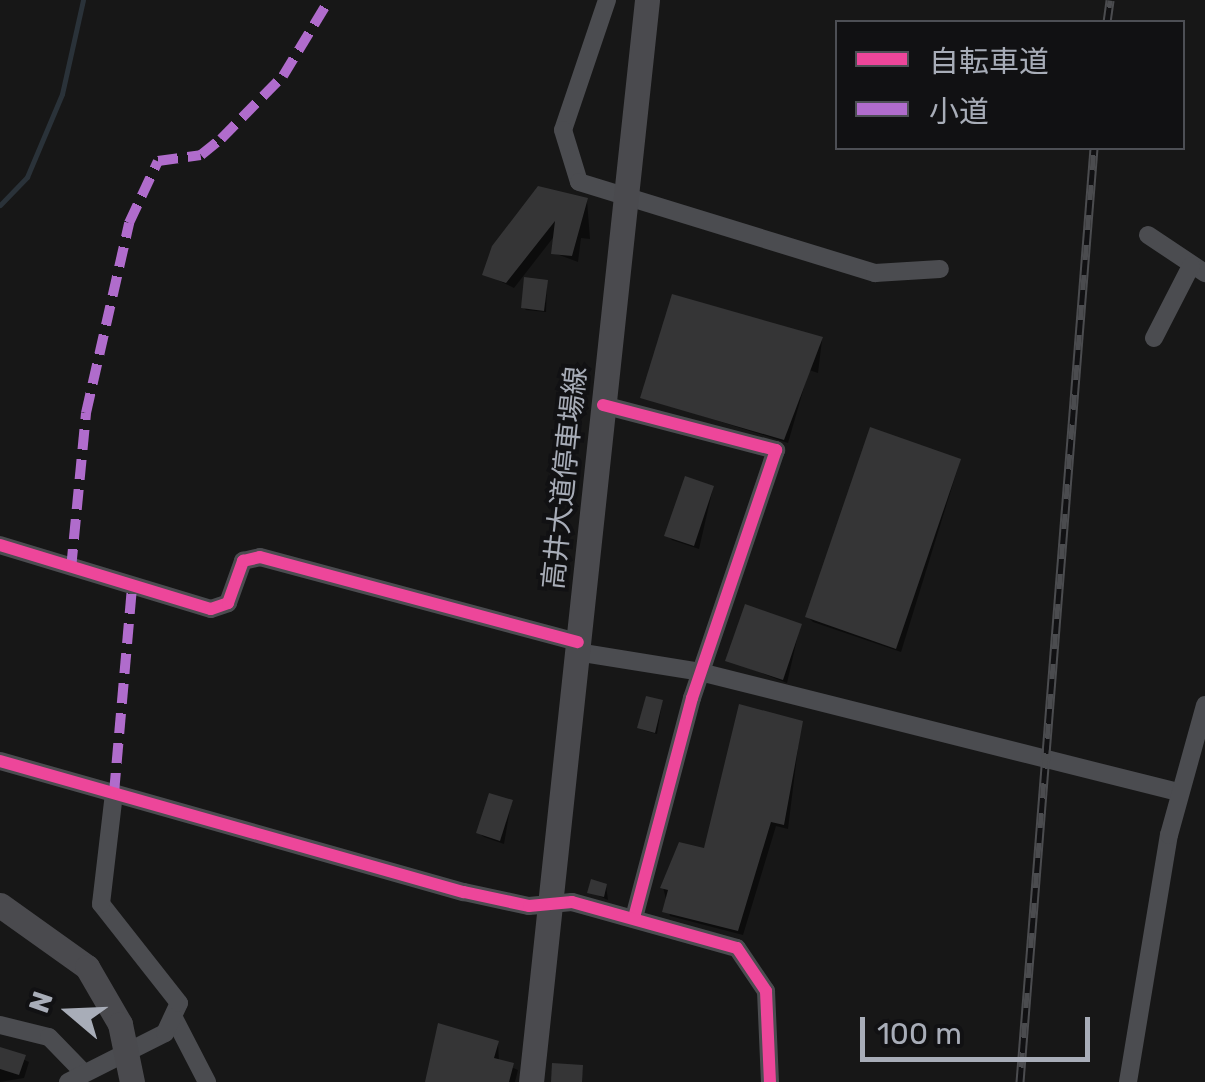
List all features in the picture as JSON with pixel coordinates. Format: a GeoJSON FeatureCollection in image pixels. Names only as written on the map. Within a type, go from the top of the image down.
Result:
{"type":"FeatureCollection","features":[{"type":"Feature","properties":{"kind":"main road","name":"高井大道停車場線"},"geometry":{"type":"LineString","coordinates":[[530,1082],[647,0]]}},
{"type":"Feature","properties":{"kind":"main road"},"geometry":{"type":"LineString","coordinates":[[0,905],[87,968],[127,1052],[132,1082]]}},
{"type":"Feature","properties":{"kind":"street"},"geometry":{"type":"LineString","coordinates":[[608,0],[567,115],[564,153],[578,182],[875,273],[940,268]]}},
{"type":"Feature","properties":{"kind":"street"},"geometry":{"type":"LineString","coordinates":[[1148,235],[1198,269],[1154,338]]}},
{"type":"Feature","properties":{"kind":"street"},"geometry":{"type":"LineString","coordinates":[[603,405],[776,450],[700,672],[634,918]]}},
{"type":"Feature","properties":{"kind":"street"},"geometry":{"type":"LineString","coordinates":[[0,545],[210,609],[228,602],[243,561],[260,557],[578,647],[700,672],[1179,792]]}},
{"type":"Feature","properties":{"kind":"street"},"geometry":{"type":"LineString","coordinates":[[1128,1082],[1179,792],[1205,704]]}},
{"type":"Feature","properties":{"kind":"street"},"geometry":{"type":"LineString","coordinates":[[0,761],[464,892],[634,918],[737,948],[766,990],[770,1082]]}},
{"type":"Feature","properties":{"kind":"street"},"geometry":{"type":"LineString","coordinates":[[114,793],[101,904],[174,987],[176,1020],[207,1082]]}},
{"type":"Feature","properties":{"kind":"street"},"geometry":{"type":"LineString","coordinates":[[0,1025],[49,1037],[74,1076],[127,1052],[176,1020]]}},
{"type":"Feature","properties":{"kind":"building"},"geometry":{"type":"Polygon","coordinates":[[[538,186],[588,198],[572,256],[551,254],[555,221],[506,283],[482,275],[492,246],[538,186]]]}},
{"type":"Feature","properties":{"kind":"building"},"geometry":{"type":"Polygon","coordinates":[[[524,277],[548,280],[544,311],[521,308],[524,277]]]}},
{"type":"Feature","properties":{"kind":"building"},"geometry":{"type":"Polygon","coordinates":[[[672,294],[823,337],[784,440],[640,398],[672,294]]]}},
{"type":"Feature","properties":{"kind":"building"},"geometry":{"type":"Polygon","coordinates":[[[870,427],[961,459],[896,649],[805,617],[870,427]]]}},
{"type":"Feature","properties":{"kind":"building"},"geometry":{"type":"Polygon","coordinates":[[[685,476],[714,486],[694,546],[664,536],[685,476]]]}},
{"type":"Feature","properties":{"kind":"building"},"geometry":{"type":"Polygon","coordinates":[[[745,604],[802,624],[783,680],[725,661],[745,604]]]}},
{"type":"Feature","properties":{"kind":"building"},"geometry":{"type":"Polygon","coordinates":[[[646,696],[663,700],[655,733],[637,728],[646,696]]]}},
{"type":"Feature","properties":{"kind":"building"},"geometry":{"type":"Polygon","coordinates":[[[739,704],[803,721],[784,825],[771,822],[738,931],[662,912],[668,890],[660,888],[679,842],[704,848],[739,704]]]}},
{"type":"Feature","properties":{"kind":"building"},"geometry":{"type":"Polygon","coordinates":[[[489,793],[513,800],[500,841],[476,833],[489,793]]]}},
{"type":"Feature","properties":{"kind":"building"},"geometry":{"type":"Polygon","coordinates":[[[591,879],[607,884],[604,897],[587,893],[591,879]]]}},
{"type":"Feature","properties":{"kind":"building"},"geometry":{"type":"Polygon","coordinates":[[[438,1023],[499,1041],[494,1058],[514,1063],[509,1082],[425,1082],[438,1023]]]}},
{"type":"Feature","properties":{"kind":"building"},"geometry":{"type":"Polygon","coordinates":[[[0,1047],[26,1055],[19,1075],[0,1069],[0,1047]]]}},
{"type":"Feature","properties":{"kind":"building"},"geometry":{"type":"Polygon","coordinates":[[[552,1063],[583,1065],[582,1082],[551,1082],[552,1063]]]}},
{"type":"Feature","properties":{"kind":"waterway"},"geometry":{"type":"LineString","coordinates":[[0,205],[27,177],[62,94],[83,0]]}},
{"type":"Feature","properties":{"kind":"railway"},"geometry":{"type":"LineString","coordinates":[[1107,20],[1110,0]]}},
{"type":"Feature","properties":{"kind":"railway"},"geometry":{"type":"LineString","coordinates":[[1020,1082],[1094,150]]}},
{"type":"Feature","properties":{"kind":"marked path"},"geometry":{"type":"LineString","coordinates":[[71,569],[86,413],[129,223],[158,161],[201,155],[221,139],[283,76],[329,0]]}},
{"type":"Feature","properties":{"kind":"marked path"},"geometry":{"type":"LineString","coordinates":[[114,793],[132,588]]}},
{"type":"Feature","properties":{"kind":"cycle path"},"geometry":{"type":"LineString","coordinates":[[603,405],[776,450],[692,698],[634,918]]}},
{"type":"Feature","properties":{"kind":"cycle path"},"geometry":{"type":"LineString","coordinates":[[0,545],[211,609],[228,603],[243,561],[260,557],[578,642]]}},
{"type":"Feature","properties":{"kind":"cycle path"},"geometry":{"type":"LineString","coordinates":[[0,761],[464,892],[529,906],[572,902],[737,948],[766,991],[770,1082]]}}]}
